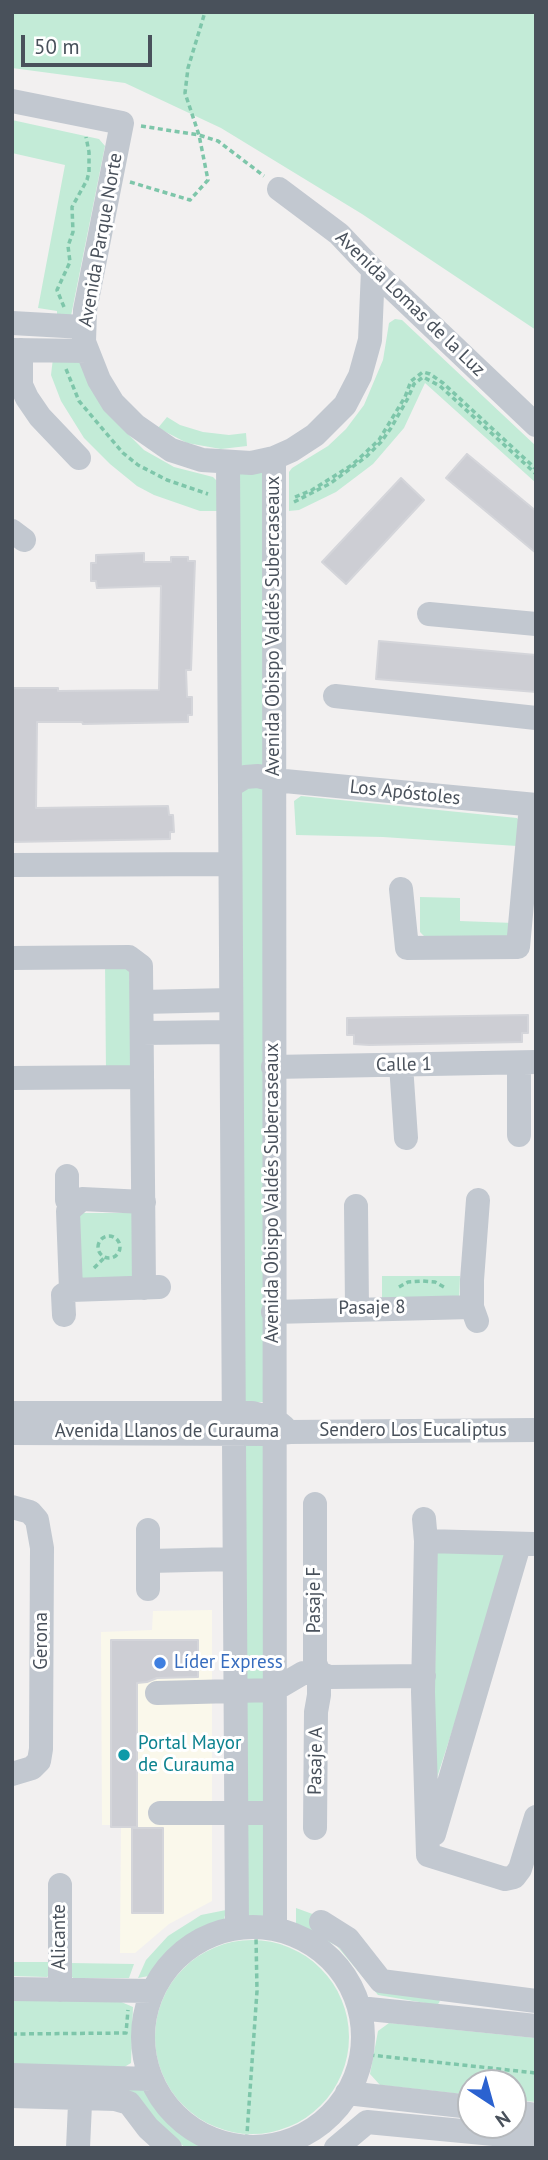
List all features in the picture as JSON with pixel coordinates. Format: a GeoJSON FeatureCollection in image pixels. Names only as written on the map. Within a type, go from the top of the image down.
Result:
{"type":"FeatureCollection","features":[{"type":"Feature","properties":{"kind":"street"},"geometry":{"type":"LineString","coordinates":[[12,101],[122,123]]}},
{"type":"Feature","properties":{"kind":"street","name":"Avenida Parque Norte"},"geometry":{"type":"LineString","coordinates":[[122,123],[79,332],[106,392],[135,425],[157,442],[178,453],[202,460],[251,463],[274,458],[316,435],[333,419],[353,391],[366,359],[370,340],[373,270]]}},
{"type":"Feature","properties":{"kind":"street","name":"Avenida Lomas de la Luz"},"geometry":{"type":"LineString","coordinates":[[279,189],[339,234],[373,270],[536,425]]}},
{"type":"Feature","properties":{"kind":"street"},"geometry":{"type":"LineString","coordinates":[[12,323],[79,332]]}},
{"type":"Feature","properties":{"kind":"street"},"geometry":{"type":"LineString","coordinates":[[79,332],[17,350],[21,385],[27,398],[40,417],[79,458]]}},
{"type":"Feature","properties":{"kind":"street","name":"Avenida Obispo Valdés Subercaseaux"},"geometry":{"type":"LineString","coordinates":[[256,1928],[274,1813],[279,1428],[273,1312],[274,458]]}},
{"type":"Feature","properties":{"kind":"street","name":"Avenida Obispo Valdés Subercaseaux"},"geometry":{"type":"LineString","coordinates":[[228,463],[236,1813],[256,1928]]}},
{"type":"Feature","properties":{"kind":"street"},"geometry":{"type":"LineString","coordinates":[[429,614],[536,624]]}},
{"type":"Feature","properties":{"kind":"street"},"geometry":{"type":"LineString","coordinates":[[335,696],[536,719]]}},
{"type":"Feature","properties":{"kind":"street","name":"Los Apóstoles"},"geometry":{"type":"LineString","coordinates":[[230,786],[248,776],[264,776],[274,780],[533,805]]}},
{"type":"Feature","properties":{"kind":"street"},"geometry":{"type":"LineString","coordinates":[[401,889],[407,948],[518,947],[533,805]]}},
{"type":"Feature","properties":{"kind":"street"},"geometry":{"type":"LineString","coordinates":[[12,865],[230,864]]}},
{"type":"Feature","properties":{"kind":"street"},"geometry":{"type":"LineString","coordinates":[[12,958],[129,957],[141,966],[144,1202],[152,1288],[71,1290],[63,1295],[64,1315]]}},
{"type":"Feature","properties":{"kind":"street"},"geometry":{"type":"LineString","coordinates":[[142,1002],[230,1000]]}},
{"type":"Feature","properties":{"kind":"street"},"geometry":{"type":"LineString","coordinates":[[142,1033],[230,1032]]}},
{"type":"Feature","properties":{"kind":"street"},"geometry":{"type":"LineString","coordinates":[[519,1135],[527,1063]]}},
{"type":"Feature","properties":{"kind":"street","name":"Calle 1"},"geometry":{"type":"LineString","coordinates":[[273,1067],[527,1063]]}},
{"type":"Feature","properties":{"kind":"street"},"geometry":{"type":"LineString","coordinates":[[401,1065],[406,1138]]}},
{"type":"Feature","properties":{"kind":"street"},"geometry":{"type":"LineString","coordinates":[[12,1078],[142,1077]]}},
{"type":"Feature","properties":{"kind":"street"},"geometry":{"type":"LineString","coordinates":[[67,1176],[67,1200],[73,1206]]}},
{"type":"Feature","properties":{"kind":"street"},"geometry":{"type":"LineString","coordinates":[[71,1290],[68,1211],[82,1199],[144,1202]]}},
{"type":"Feature","properties":{"kind":"street","name":"Pasaje 8"},"geometry":{"type":"LineString","coordinates":[[273,1312],[357,1308],[475,1314],[478,1200]]}},
{"type":"Feature","properties":{"kind":"street"},"geometry":{"type":"LineString","coordinates":[[356,1206],[357,1308]]}},
{"type":"Feature","properties":{"kind":"street","name":"Avenida Llanos de Curauma"},"geometry":{"type":"LineString","coordinates":[[12,1413],[234,1423],[279,1428]]}},
{"type":"Feature","properties":{"kind":"street","name":"Avenida Llanos de Curauma"},"geometry":{"type":"LineString","coordinates":[[12,1433],[234,1423]]}},
{"type":"Feature","properties":{"kind":"street","name":"Sendero Los Eucaliptus"},"geometry":{"type":"LineString","coordinates":[[279,1428],[536,1430]]}},
{"type":"Feature","properties":{"kind":"street","name":"Pasaje F"},"geometry":{"type":"LineString","coordinates":[[314,1504],[315,1663],[319,1684]]}},
{"type":"Feature","properties":{"kind":"street","name":"Gerona"},"geometry":{"type":"LineString","coordinates":[[12,1507],[30,1512],[37,1520],[42,1548],[42,1602],[41,1749],[38,1761],[32,1768],[12,1774]]}},
{"type":"Feature","properties":{"kind":"street"},"geometry":{"type":"LineString","coordinates":[[148,1530],[148,1589]]}},
{"type":"Feature","properties":{"kind":"street"},"geometry":{"type":"LineString","coordinates":[[425,1530],[527,1544],[428,1855],[424,1684],[425,1530]]}},
{"type":"Feature","properties":{"kind":"street"},"geometry":{"type":"LineString","coordinates":[[149,1561],[234,1559]]}},
{"type":"Feature","properties":{"kind":"street"},"geometry":{"type":"LineString","coordinates":[[157,1693],[236,1690],[274,1693],[319,1684],[328,1677],[424,1684]]}},
{"type":"Feature","properties":{"kind":"street","name":"Pasaje A"},"geometry":{"type":"LineString","coordinates":[[315,1828],[316,1712],[319,1684]]}},
{"type":"Feature","properties":{"kind":"street"},"geometry":{"type":"LineString","coordinates":[[160,1813],[274,1813]]}},
{"type":"Feature","properties":{"kind":"street"},"geometry":{"type":"LineString","coordinates":[[428,1855],[505,1879],[514,1877],[520,1868],[536,1817]]}},
{"type":"Feature","properties":{"kind":"street","name":"Alicante"},"geometry":{"type":"LineString","coordinates":[[60,1885],[60,1990]]}},
{"type":"Feature","properties":{"kind":"street"},"geometry":{"type":"LineString","coordinates":[[321,1922],[348,1939],[381,1981],[536,2001]]}},
{"type":"Feature","properties":{"kind":"street"},"geometry":{"type":"LineString","coordinates":[[256,1928],[298,1936],[337,1966],[350,1986],[359,2008],[362,2024],[361,2054],[348,2093],[334,2111],[317,2126],[276,2146],[246,2148],[204,2141],[169,2110],[157,2094],[151,2079],[142,2047],[143,2019],[152,1991],[173,1961],[202,1939],[256,1928]]}},
{"type":"Feature","properties":{"kind":"street"},"geometry":{"type":"LineString","coordinates":[[12,1989],[152,1991]]}},
{"type":"Feature","properties":{"kind":"street"},"geometry":{"type":"LineString","coordinates":[[444,2015],[447,1990]]}},
{"type":"Feature","properties":{"kind":"street"},"geometry":{"type":"LineString","coordinates":[[359,2008],[536,2026]]}},
{"type":"Feature","properties":{"kind":"street"},"geometry":{"type":"LineString","coordinates":[[12,2075],[81,2087],[129,2103],[148,2128],[170,2148]]}},
{"type":"Feature","properties":{"kind":"street"},"geometry":{"type":"LineString","coordinates":[[12,2096],[151,2079]]}},
{"type":"Feature","properties":{"kind":"street"},"geometry":{"type":"LineString","coordinates":[[78,2148],[81,2087]]}},
{"type":"Feature","properties":{"kind":"street"},"geometry":{"type":"LineString","coordinates":[[348,2093],[457,2105]]}},
{"type":"Feature","properties":{"kind":"street"},"geometry":{"type":"LineString","coordinates":[[401,2125],[405,2099]]}},
{"type":"Feature","properties":{"kind":"street"},"geometry":{"type":"LineString","coordinates":[[337,2148],[364,2123],[536,2138]]}},
{"type":"Feature","properties":{"kind":"path"},"geometry":{"type":"LineString","coordinates":[[111,177],[190,200],[208,180],[199,135],[186,93],[188,68],[205,12]]}},
{"type":"Feature","properties":{"kind":"path"},"geometry":{"type":"LineString","coordinates":[[122,123],[199,135],[218,141],[279,189]]}},
{"type":"Feature","properties":{"kind":"path"},"geometry":{"type":"LineString","coordinates":[[79,332],[57,290],[71,262],[68,246],[73,232],[72,207],[89,172],[85,136]]}},
{"type":"Feature","properties":{"kind":"path"},"geometry":{"type":"LineString","coordinates":[[274,499],[296,497],[352,465],[379,440],[405,397],[411,381],[422,372],[443,383],[536,471]]}},
{"type":"Feature","properties":{"kind":"path"},"geometry":{"type":"LineString","coordinates":[[274,499],[297,501],[354,468],[381,442],[414,384],[423,377],[440,386],[536,471]]}},
{"type":"Feature","properties":{"kind":"path"},"geometry":{"type":"LineString","coordinates":[[111,1236],[118,1239],[121,1246],[119,1253],[112,1258],[102,1255],[98,1245],[101,1239],[111,1236]]}},
{"type":"Feature","properties":{"kind":"path"},"geometry":{"type":"LineString","coordinates":[[246,2148],[257,1991],[256,1928]]}},
{"type":"Feature","properties":{"kind":"path"},"geometry":{"type":"LineString","coordinates":[[12,2034],[126,2033]]}},
{"type":"Feature","properties":{"kind":"path"},"geometry":{"type":"LineString","coordinates":[[361,2054],[536,2073]]}},
{"type":"Feature","properties":{"kind":"shaded area"},"geometry":{"type":"Polygon","coordinates":[[[212,1610],[212,1901],[169,1924],[135,1953],[120,1953],[121,1825],[102,1825],[101,1632],[152,1630],[153,1611],[212,1610]]]}},
{"type":"Feature","properties":{"kind":"green space"},"geometry":{"type":"Polygon","coordinates":[[[12,12],[536,12],[536,330],[362,214],[221,128],[125,83],[12,68],[12,12]]]}},
{"type":"Feature","properties":{"kind":"green space"},"geometry":{"type":"Polygon","coordinates":[[[12,120],[99,139],[105,146],[71,316],[57,319],[57,311],[38,308],[65,165],[12,153],[12,120]]]}},
{"type":"Feature","properties":{"kind":"green space"},"geometry":{"type":"Polygon","coordinates":[[[395,319],[402,320],[536,446],[536,483],[425,383],[404,428],[373,464],[336,492],[299,510],[289,511],[289,472],[328,446],[346,429],[364,405],[383,360],[389,323],[395,319]]]}},
{"type":"Feature","properties":{"kind":"green space"},"geometry":{"type":"Polygon","coordinates":[[[53,358],[79,361],[111,417],[144,450],[174,467],[213,477],[217,481],[218,511],[200,511],[154,495],[137,486],[110,464],[84,438],[61,401],[51,375],[53,358]]]}},
{"type":"Feature","properties":{"kind":"green space"},"geometry":{"type":"Polygon","coordinates":[[[167,417],[180,425],[203,432],[229,435],[246,433],[247,446],[221,449],[187,443],[158,428],[167,417]]]}},
{"type":"Feature","properties":{"kind":"green space"},"geometry":{"type":"Polygon","coordinates":[[[263,472],[264,1402],[244,1402],[239,474],[263,472]]]}},
{"type":"Feature","properties":{"kind":"green space"},"geometry":{"type":"Polygon","coordinates":[[[301,796],[517,818],[517,846],[383,837],[296,835],[294,801],[301,796]]]}},
{"type":"Feature","properties":{"kind":"green space"},"geometry":{"type":"Polygon","coordinates":[[[420,897],[460,898],[460,921],[514,923],[508,937],[425,937],[420,932],[420,897]]]}},
{"type":"Feature","properties":{"kind":"green space"},"geometry":{"type":"Polygon","coordinates":[[[105,962],[128,962],[138,1065],[106,1073],[105,962]]]}},
{"type":"Feature","properties":{"kind":"green space"},"geometry":{"type":"Polygon","coordinates":[[[79,1213],[136,1213],[134,1282],[81,1279],[79,1213]]]}},
{"type":"Feature","properties":{"kind":"green space"},"geometry":{"type":"Polygon","coordinates":[[[382,1276],[460,1276],[459,1303],[382,1303],[382,1276]]]}},
{"type":"Feature","properties":{"kind":"green space"},"geometry":{"type":"Polygon","coordinates":[[[244,1441],[263,1441],[265,1683],[246,1684],[244,1441]]]}},
{"type":"Feature","properties":{"kind":"green space"},"geometry":{"type":"Polygon","coordinates":[[[437,1551],[509,1555],[433,1790],[437,1551]]]}},
{"type":"Feature","properties":{"kind":"green space"},"geometry":{"type":"Polygon","coordinates":[[[245,1699],[265,1699],[266,1806],[245,1805],[245,1699]]]}},
{"type":"Feature","properties":{"kind":"green space"},"geometry":{"type":"Polygon","coordinates":[[[266,1819],[267,1917],[246,1918],[245,1820],[266,1819]]]}},
{"type":"Feature","properties":{"kind":"green space"},"geometry":{"type":"Polygon","coordinates":[[[296,1908],[318,1916],[328,1937],[378,1984],[440,2000],[439,2003],[437,2005],[378,1995],[337,1946],[296,1925],[296,1908]]]}},
{"type":"Feature","properties":{"kind":"green space"},"geometry":{"type":"Polygon","coordinates":[[[226,1910],[221,1924],[173,1953],[154,1975],[138,1978],[146,1960],[168,1936],[201,1915],[226,1910]]]}},
{"type":"Feature","properties":{"kind":"green space"},"geometry":{"type":"Polygon","coordinates":[[[252,1940],[289,1947],[321,1968],[342,2000],[349,2037],[342,2074],[321,2106],[289,2127],[252,2134],[215,2127],[183,2106],[162,2074],[155,2037],[162,2000],[183,1968],[215,1947],[252,1940]]]}},
{"type":"Feature","properties":{"kind":"green space"},"geometry":{"type":"Polygon","coordinates":[[[12,1962],[51,1962],[51,1974],[47,1977],[12,1976],[12,1962]]]}},
{"type":"Feature","properties":{"kind":"green space"},"geometry":{"type":"Polygon","coordinates":[[[70,1963],[134,1964],[129,1978],[73,1978],[69,1974],[70,1963]]]}},
{"type":"Feature","properties":{"kind":"green space"},"geometry":{"type":"Polygon","coordinates":[[[12,2000],[119,2001],[133,2007],[131,2063],[121,2069],[12,2067],[12,2000]]]}},
{"type":"Feature","properties":{"kind":"green space"},"geometry":{"type":"Polygon","coordinates":[[[389,2023],[536,2038],[536,2102],[527,2101],[527,2069],[457,2069],[457,2093],[380,2085],[370,2074],[378,2031],[389,2023]]]}},
{"type":"Feature","properties":{"kind":"green space"},"geometry":{"type":"Polygon","coordinates":[[[106,2088],[144,2088],[177,2129],[199,2146],[186,2148],[106,2088]]]}},
{"type":"Feature","properties":{"kind":"building"},"geometry":{"type":"Polygon","coordinates":[[[467,454],[536,511],[536,553],[446,478],[467,454]]]}},
{"type":"Feature","properties":{"kind":"building"},"geometry":{"type":"Polygon","coordinates":[[[401,478],[424,500],[346,584],[322,562],[401,478]]]}},
{"type":"Feature","properties":{"kind":"building"},"geometry":{"type":"Polygon","coordinates":[[[144,553],[144,562],[171,562],[171,557],[188,557],[188,561],[195,561],[191,670],[186,670],[187,697],[192,697],[192,715],[188,715],[188,722],[37,722],[36,808],[168,806],[169,815],[173,815],[174,832],[170,832],[170,839],[12,842],[12,688],[58,688],[58,691],[159,690],[161,586],[97,588],[96,581],[91,581],[91,563],[96,563],[96,555],[144,553]]]}},
{"type":"Feature","properties":{"kind":"building"},"geometry":{"type":"Polygon","coordinates":[[[379,641],[536,655],[536,692],[376,679],[379,641]]]}},
{"type":"Feature","properties":{"kind":"building"},"geometry":{"type":"Polygon","coordinates":[[[528,1015],[528,1033],[522,1033],[522,1042],[369,1045],[354,1044],[354,1035],[347,1035],[347,1018],[528,1015]]]}},
{"type":"Feature","properties":{"kind":"building","name":"Portal Mayor de Curauma"},"geometry":{"type":"Polygon","coordinates":[[[111,1640],[198,1640],[198,1677],[157,1678],[137,1683],[137,1827],[111,1827],[111,1640]]]}},
{"type":"Feature","properties":{"kind":"building"},"geometry":{"type":"Polygon","coordinates":[[[132,1828],[163,1828],[163,1913],[132,1913],[132,1828]]]}},
{"type":"Feature","properties":{"kind":"place","name":"Líder Express"},"geometry":{"type":"Point","coordinates":[160,1663]}},
{"type":"Feature","properties":{"kind":"place","name":"Portal Mayor de Curauma"},"geometry":{"type":"Point","coordinates":[124,1755]}}]}
